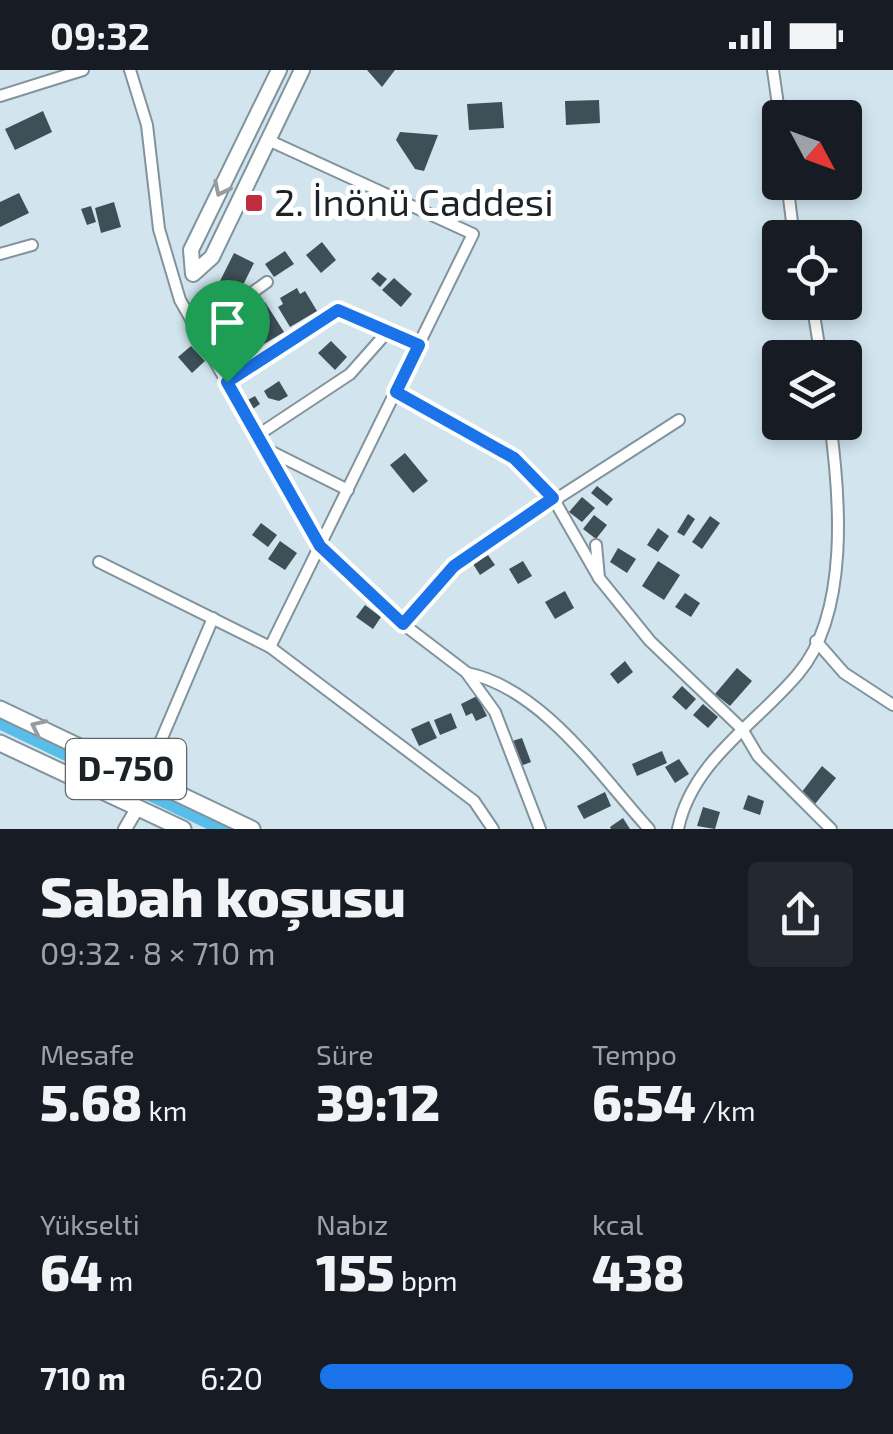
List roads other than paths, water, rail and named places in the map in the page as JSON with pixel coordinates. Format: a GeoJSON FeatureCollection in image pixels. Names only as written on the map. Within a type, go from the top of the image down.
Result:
{"type":"FeatureCollection","features":[{"type":"Feature","properties":{"kind":"highway","name":"D-750"},"geometry":{"type":"LineString","coordinates":[[0,709],[252,829]]}},
{"type":"Feature","properties":{"kind":"highway"},"geometry":{"type":"LineString","coordinates":[[0,743],[184,829]]}},
{"type":"Feature","properties":{"kind":"main road"},"geometry":{"type":"LineString","coordinates":[[279,70],[191,250],[193,274],[212,257],[302,70]]}},
{"type":"Feature","properties":{"kind":"main road"},"geometry":{"type":"LineString","coordinates":[[250,131],[268,140]]}},
{"type":"Feature","properties":{"kind":"street"},"geometry":{"type":"LineString","coordinates":[[0,96],[83,70]]}},
{"type":"Feature","properties":{"kind":"street"},"geometry":{"type":"LineString","coordinates":[[130,70],[154,154],[159,229],[170,273],[199,331],[320,546],[403,624],[466,672],[494,712],[540,829]]}},
{"type":"Feature","properties":{"kind":"street"},"geometry":{"type":"LineString","coordinates":[[773,70],[777,100]]}},
{"type":"Feature","properties":{"kind":"street"},"geometry":{"type":"LineString","coordinates":[[268,140],[474,234],[270,647]]}},
{"type":"Feature","properties":{"kind":"street"},"geometry":{"type":"LineString","coordinates":[[0,254],[32,245]]}},
{"type":"Feature","properties":{"kind":"street"},"geometry":{"type":"LineString","coordinates":[[199,331],[267,282]]}},
{"type":"Feature","properties":{"kind":"street"},"geometry":{"type":"LineString","coordinates":[[227,382],[333,312],[356,314],[419,345]]}},
{"type":"Feature","properties":{"kind":"street"},"geometry":{"type":"LineString","coordinates":[[258,434],[350,374],[388,330]]}},
{"type":"Feature","properties":{"kind":"street"},"geometry":{"type":"LineString","coordinates":[[396,392],[514,458],[553,498],[599,578],[650,642],[742,729],[758,756],[831,829]]}},
{"type":"Feature","properties":{"kind":"street"},"geometry":{"type":"LineString","coordinates":[[403,624],[454,566],[553,498],[679,420]]}},
{"type":"Feature","properties":{"kind":"street"},"geometry":{"type":"LineString","coordinates":[[678,829],[694,786],[742,729],[800,672],[816,641],[832,591],[841,520],[832,440]]}},
{"type":"Feature","properties":{"kind":"street"},"geometry":{"type":"LineString","coordinates":[[266,449],[348,490]]}},
{"type":"Feature","properties":{"kind":"street"},"geometry":{"type":"LineString","coordinates":[[596,545],[599,578]]}},
{"type":"Feature","properties":{"kind":"street"},"geometry":{"type":"LineString","coordinates":[[99,562],[270,647],[474,801],[493,829]]}},
{"type":"Feature","properties":{"kind":"street"},"geometry":{"type":"LineString","coordinates":[[93,753],[138,756],[156,752],[213,618]]}},
{"type":"Feature","properties":{"kind":"street"},"geometry":{"type":"LineString","coordinates":[[816,641],[844,673],[893,705]]}},
{"type":"Feature","properties":{"kind":"street"},"geometry":{"type":"LineString","coordinates":[[466,672],[482,676],[518,696],[548,720],[649,829]]}},
{"type":"Feature","properties":{"kind":"street"},"geometry":{"type":"LineString","coordinates":[[125,829],[138,808]]}},
{"type":"Feature","properties":{"kind":"place","name":"2. İnönü Caddesi"},"geometry":{"type":"Point","coordinates":[254,203]}}]}
